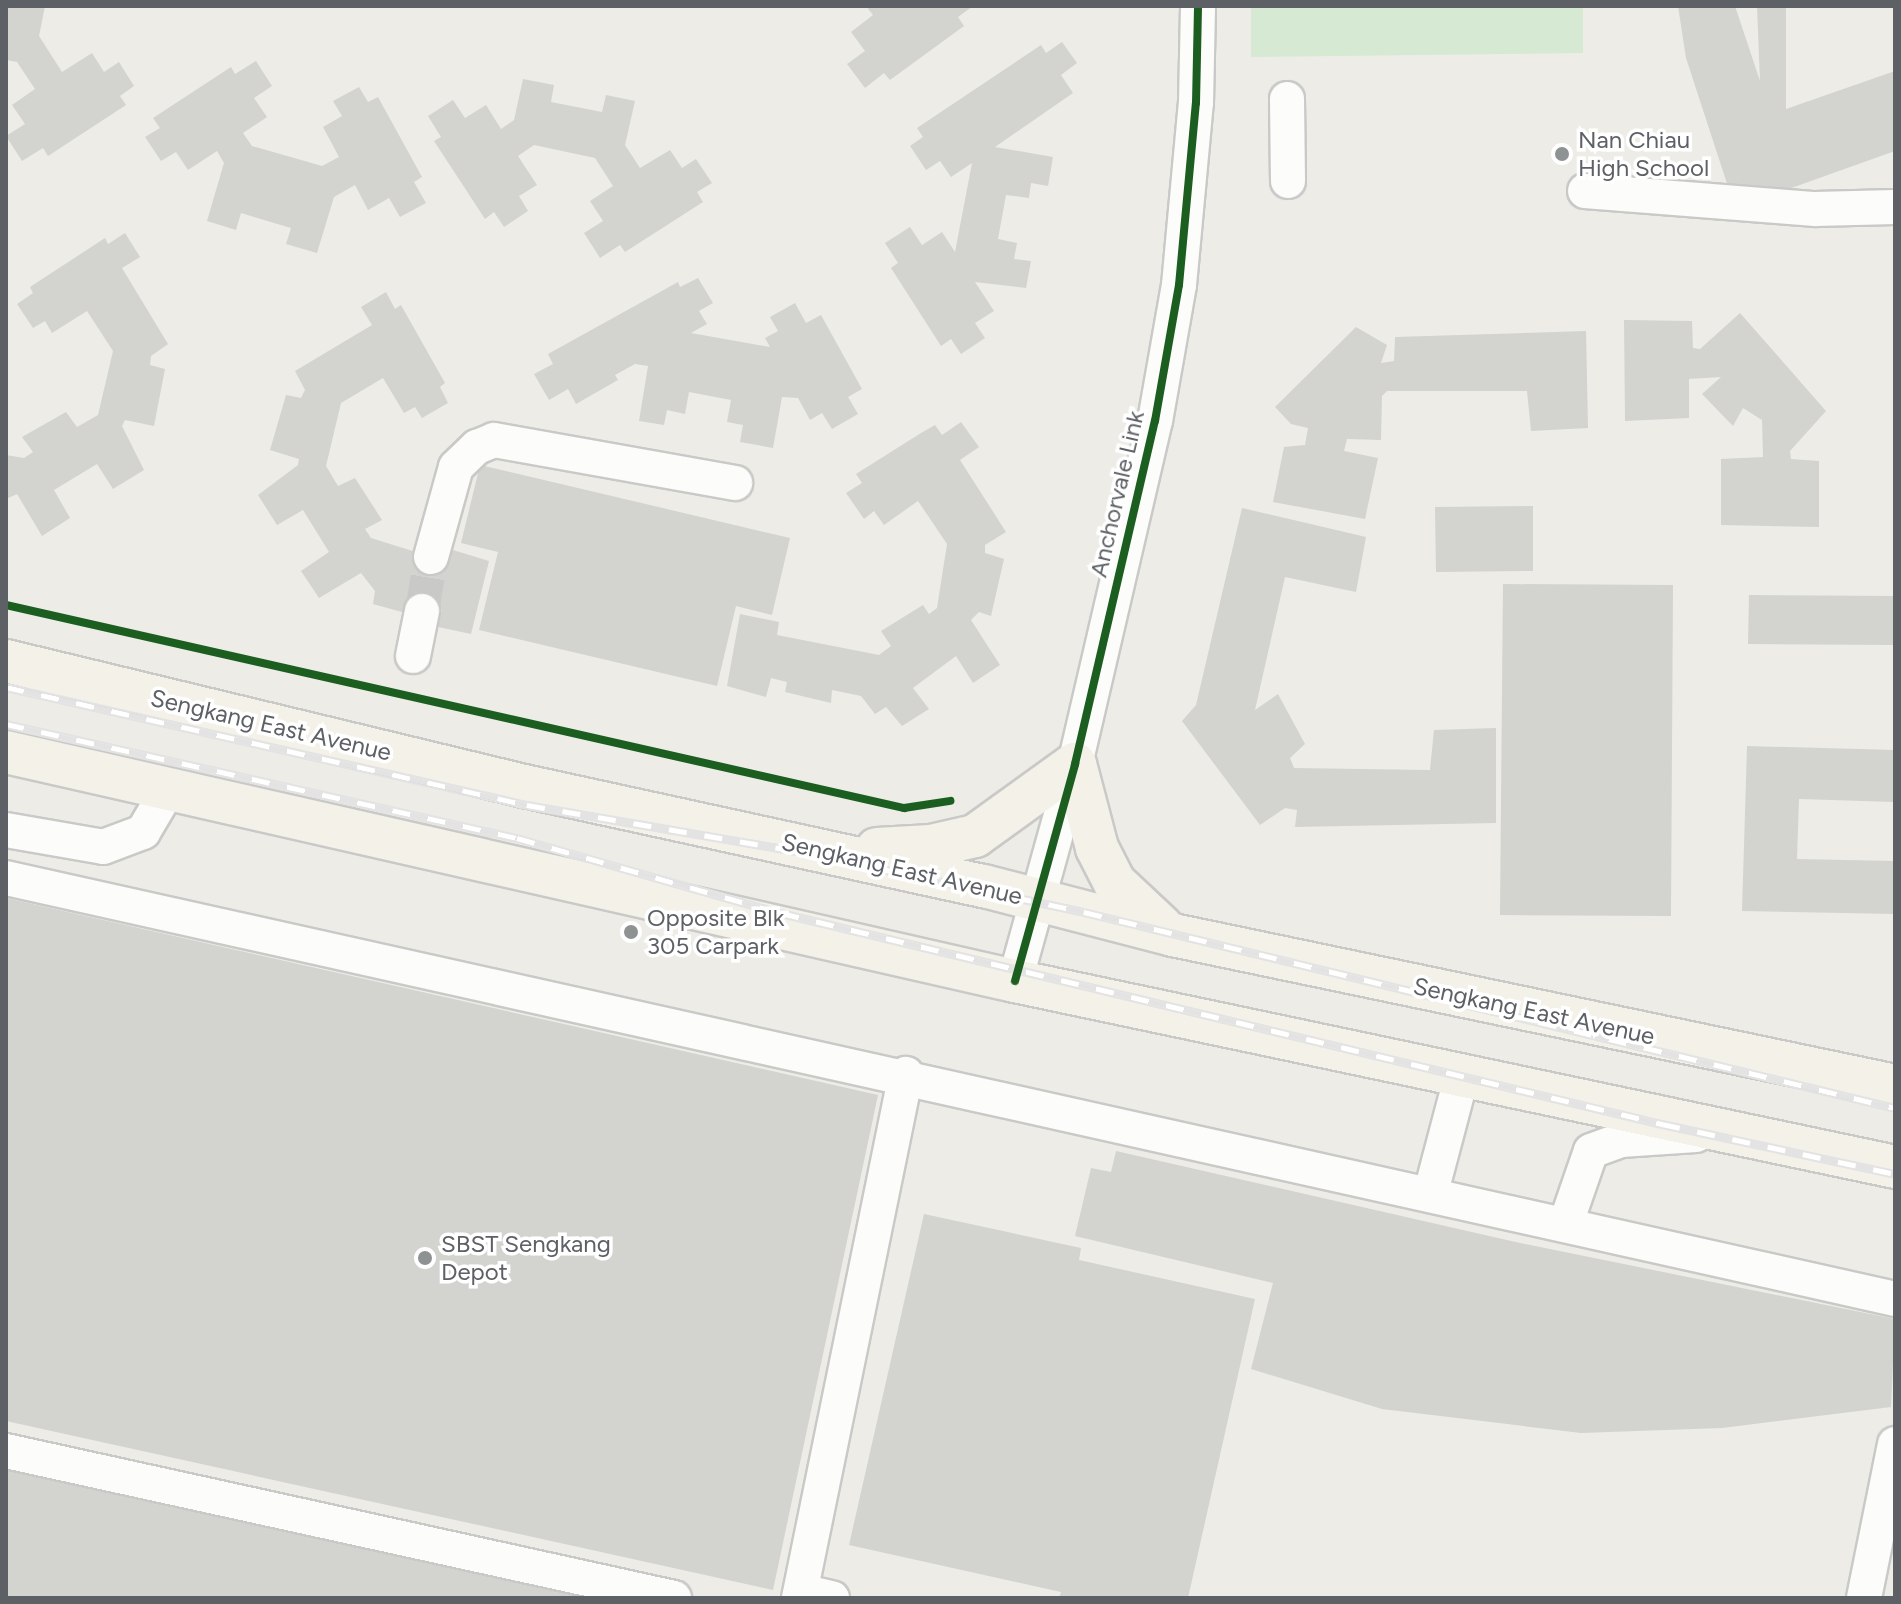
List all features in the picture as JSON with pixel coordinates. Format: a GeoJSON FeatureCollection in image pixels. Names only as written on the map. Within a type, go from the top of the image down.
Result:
{"type":"FeatureCollection","features":[{"type":"Feature","properties":{"kind":"main road","name":"Sengkang East Avenue"},"geometry":{"type":"LineString","coordinates":[[6,661],[524,786],[826,851],[1173,935],[1895,1086]]}},
{"type":"Feature","properties":{"kind":"main road"},"geometry":{"type":"LineString","coordinates":[[6,752],[1015,981],[1895,1167]]}},
{"type":"Feature","properties":{"kind":"main road"},"geometry":{"type":"LineString","coordinates":[[826,851],[931,846],[975,836],[1075,764],[1097,848],[1115,883],[1173,935]]}},
{"type":"Feature","properties":{"kind":"street","name":"Anchorvale Link"},"geometry":{"type":"LineString","coordinates":[[1015,981],[1075,764],[1155,421],[1179,285],[1196,103],[1198,6]]}},
{"type":"Feature","properties":{"kind":"street"},"geometry":{"type":"LineString","coordinates":[[1287,99],[1288,181]]}},
{"type":"Feature","properties":{"kind":"street"},"geometry":{"type":"LineString","coordinates":[[1585,191],[1815,209],[1895,207]]}},
{"type":"Feature","properties":{"kind":"street"},"geometry":{"type":"LineString","coordinates":[[431,557],[450,479],[466,456],[494,440],[735,483]]}},
{"type":"Feature","properties":{"kind":"street"},"geometry":{"type":"LineString","coordinates":[[413,656],[422,611]]}},
{"type":"Feature","properties":{"kind":"street"},"geometry":{"type":"LineString","coordinates":[[6,830],[90,848],[143,832],[169,788]]}},
{"type":"Feature","properties":{"kind":"street"},"geometry":{"type":"LineString","coordinates":[[6,878],[906,1074],[1895,1299]]}},
{"type":"Feature","properties":{"kind":"street"},"geometry":{"type":"LineString","coordinates":[[811,1596],[906,1074]]}},
{"type":"Feature","properties":{"kind":"street"},"geometry":{"type":"LineString","coordinates":[[1431,1192],[1462,1075]]}},
{"type":"Feature","properties":{"kind":"street"},"geometry":{"type":"LineString","coordinates":[[1566,1223],[1591,1151],[1621,1140],[1742,1133]]}},
{"type":"Feature","properties":{"kind":"street"},"geometry":{"type":"LineString","coordinates":[[1864,1598],[1895,1444]]}},
{"type":"Feature","properties":{"kind":"street"},"geometry":{"type":"LineString","coordinates":[[6,1451],[674,1598]]}},
{"type":"Feature","properties":{"kind":"green space"},"geometry":{"type":"Polygon","coordinates":[[[1251,6],[1583,6],[1583,53],[1251,57],[1251,6]]]}},
{"type":"Feature","properties":{"kind":"building"},"geometry":{"type":"Polygon","coordinates":[[[45,6],[39,36],[62,72],[92,53],[104,72],[119,62],[134,86],[120,96],[126,105],[48,156],[43,148],[22,161],[6,136],[25,124],[12,105],[35,89],[17,62],[6,60],[6,8],[45,6]]]}},
{"type":"Feature","properties":{"kind":"building"},"geometry":{"type":"Polygon","coordinates":[[[866,6],[973,6],[958,17],[964,26],[890,80],[884,73],[865,88],[847,64],[865,51],[851,32],[873,15],[866,6]]]}},
{"type":"Feature","properties":{"kind":"building","name":"Nan Chiau High School"},"geometry":{"type":"Polygon","coordinates":[[[1678,6],[1735,6],[1760,81],[1757,6],[1786,6],[1786,109],[1895,71],[1895,151],[1735,208],[1686,58],[1678,6]]]}},
{"type":"Feature","properties":{"kind":"building"},"geometry":{"type":"Polygon","coordinates":[[[1062,42],[1077,63],[1061,75],[1073,93],[995,147],[1053,157],[1048,186],[1031,183],[1029,198],[1006,195],[998,239],[1017,243],[1014,259],[1031,261],[1026,288],[975,282],[994,311],[975,323],[985,338],[961,354],[951,339],[941,346],[891,268],[898,263],[885,243],[910,227],[922,245],[942,232],[955,252],[972,163],[951,177],[940,161],[926,170],[910,146],[923,137],[917,128],[1041,45],[1046,53],[1062,42]]]}},
{"type":"Feature","properties":{"kind":"building"},"geometry":{"type":"Polygon","coordinates":[[[256,61],[272,86],[254,98],[267,117],[243,133],[252,146],[322,166],[339,157],[323,127],[342,116],[333,101],[359,87],[368,102],[378,97],[422,177],[414,182],[426,203],[400,217],[389,198],[368,210],[355,185],[334,197],[317,253],[286,244],[291,228],[241,213],[236,230],[207,221],[224,163],[217,151],[188,170],[176,152],[161,161],[145,137],[160,128],[153,118],[231,67],[235,74],[256,61]]]}},
{"type":"Feature","properties":{"kind":"building"},"geometry":{"type":"Polygon","coordinates":[[[523,79],[554,85],[551,102],[602,112],[606,95],[635,101],[625,145],[640,168],[670,150],[682,168],[696,159],[712,183],[697,192],[703,202],[625,252],[620,245],[600,258],[584,233],[603,221],[590,201],[613,186],[595,158],[534,145],[518,156],[537,185],[519,196],[528,211],[504,227],[494,212],[485,219],[434,141],[441,137],[428,116],[453,100],[465,118],[486,105],[501,129],[514,120],[523,79]]]}},
{"type":"Feature","properties":{"kind":"building"},"geometry":{"type":"Polygon","coordinates":[[[125,233],[140,257],[122,268],[168,344],[151,356],[150,365],[165,369],[154,426],[125,420],[122,426],[144,470],[113,489],[97,464],[54,490],[70,518],[42,536],[17,494],[6,499],[6,455],[24,458],[33,452],[22,437],[66,412],[77,427],[98,415],[113,351],[87,311],[52,333],[45,321],[33,328],[17,304],[33,293],[30,287],[105,238],[108,244],[125,233]]]}},
{"type":"Feature","properties":{"kind":"building"},"geometry":{"type":"Polygon","coordinates":[[[698,278],[713,303],[699,311],[707,324],[691,333],[770,347],[765,338],[778,331],[770,317],[795,303],[806,323],[821,315],[862,389],[848,397],[858,414],[832,429],[822,413],[810,420],[798,398],[782,397],[773,448],[740,442],[743,425],[727,422],[731,400],[689,392],[685,414],[667,410],[664,425],[639,421],[648,366],[635,364],[615,375],[618,380],[576,404],[568,389],[549,400],[534,374],[553,364],[548,354],[678,282],[680,287],[698,278]]]}},
{"type":"Feature","properties":{"kind":"building"},"geometry":{"type":"Polygon","coordinates":[[[386,292],[395,309],[401,305],[445,383],[440,387],[448,403],[422,418],[415,407],[404,413],[383,378],[341,403],[326,466],[338,486],[355,478],[382,520],[365,529],[371,538],[448,562],[453,550],[489,561],[471,634],[438,627],[442,609],[423,605],[420,617],[373,604],[375,591],[361,573],[319,598],[301,571],[329,552],[303,510],[277,525],[258,495],[298,465],[299,459],[270,450],[286,395],[301,398],[305,390],[295,371],[372,325],[361,307],[386,292]]]}},
{"type":"Feature","properties":{"kind":"building"},"geometry":{"type":"Polygon","coordinates":[[[1740,313],[1826,411],[1790,451],[1791,459],[1819,461],[1819,527],[1721,525],[1721,459],[1763,457],[1762,420],[1743,408],[1733,426],[1702,394],[1721,377],[1689,379],[1689,418],[1625,421],[1624,320],[1692,321],[1693,348],[1700,349],[1740,313]]]}},
{"type":"Feature","properties":{"kind":"building"},"geometry":{"type":"Polygon","coordinates":[[[1356,327],[1387,345],[1381,363],[1394,361],[1395,337],[1586,331],[1588,428],[1531,431],[1527,391],[1387,391],[1382,396],[1381,440],[1347,439],[1344,451],[1378,458],[1365,519],[1273,502],[1284,447],[1305,445],[1308,428],[1291,424],[1275,407],[1356,327]]]}},
{"type":"Feature","properties":{"kind":"building"},"geometry":{"type":"Polygon","coordinates":[[[961,422],[979,447],[960,460],[1006,532],[985,545],[985,553],[1004,559],[991,616],[979,612],[971,620],[1000,665],[973,683],[956,656],[913,688],[929,709],[902,726],[886,707],[875,714],[861,696],[832,690],[831,703],[785,692],[787,682],[771,678],[766,697],[727,686],[740,614],[779,622],[777,635],[879,655],[891,646],[881,631],[923,605],[929,614],[937,608],[947,544],[918,501],[884,525],[874,511],[864,519],[846,493],[862,483],[856,474],[921,433],[935,425],[942,435],[961,422]]]}},
{"type":"Feature","properties":{"kind":"building"},"geometry":{"type":"Polygon","coordinates":[[[480,465],[790,538],[772,615],[736,606],[717,686],[479,630],[498,552],[461,543],[480,465]]]}},
{"type":"Feature","properties":{"kind":"building"},"geometry":{"type":"Polygon","coordinates":[[[1533,506],[1533,571],[1436,572],[1435,507],[1533,506]]]}},
{"type":"Feature","properties":{"kind":"building"},"geometry":{"type":"Polygon","coordinates":[[[1242,508],[1366,537],[1356,592],[1285,577],[1255,710],[1278,694],[1305,744],[1290,758],[1294,768],[1430,770],[1434,730],[1496,728],[1496,823],[1295,827],[1297,810],[1285,808],[1260,825],[1182,721],[1196,705],[1242,508]]]}},
{"type":"Feature","properties":{"kind":"building"},"geometry":{"type":"Polygon","coordinates":[[[1503,584],[1673,585],[1671,916],[1500,915],[1503,584]]]}},
{"type":"Feature","properties":{"kind":"building"},"geometry":{"type":"Polygon","coordinates":[[[1749,595],[1895,596],[1895,645],[1748,644],[1749,595]]]}},
{"type":"Feature","properties":{"kind":"building"},"geometry":{"type":"Polygon","coordinates":[[[1747,746],[1895,750],[1895,802],[1799,799],[1797,859],[1895,861],[1895,914],[1742,911],[1747,746]]]}},
{"type":"Feature","properties":{"kind":"building","name":"SBST Sengkang Depot"},"geometry":{"type":"Polygon","coordinates":[[[6,898],[878,1095],[773,1590],[6,1421],[6,898]]]}},
{"type":"Feature","properties":{"kind":"building"},"geometry":{"type":"Polygon","coordinates":[[[1116,1151],[1520,1243],[1895,1319],[1891,1407],[1722,1428],[1581,1433],[1382,1409],[1251,1369],[1273,1283],[1075,1236],[1091,1168],[1111,1172],[1116,1151]]]}},
{"type":"Feature","properties":{"kind":"building"},"geometry":{"type":"Polygon","coordinates":[[[924,1214],[1081,1248],[1079,1260],[1255,1299],[1188,1598],[1059,1598],[1061,1592],[849,1545],[924,1214]]]}},
{"type":"Feature","properties":{"kind":"building"},"geometry":{"type":"Polygon","coordinates":[[[6,1464],[598,1598],[6,1598],[6,1464]]]}},
{"type":"Feature","properties":{"kind":"tunnel"},"geometry":{"type":"LineString","coordinates":[[422,611],[431,557]]}},
{"type":"Feature","properties":{"kind":"railway"},"geometry":{"type":"LineString","coordinates":[[6,687],[527,805],[802,852],[1084,912],[1895,1108]]}},
{"type":"Feature","properties":{"kind":"railway"},"geometry":{"type":"LineString","coordinates":[[6,724],[517,838],[781,913],[1662,1124],[1895,1174]]}},
{"type":"Feature","properties":{"kind":"cycle path"},"geometry":{"type":"LineString","coordinates":[[1015,981],[1075,764],[1155,421],[1179,285],[1196,103],[1198,6]]}},
{"type":"Feature","properties":{"kind":"cycle path"},"geometry":{"type":"LineString","coordinates":[[6,605],[904,808],[950,801]]}},
{"type":"Feature","properties":{"kind":"place","name":"Nan Chiau High School"},"geometry":{"type":"Point","coordinates":[1562,154]}},
{"type":"Feature","properties":{"kind":"place","name":"Opposite Blk 305 Carpark"},"geometry":{"type":"Point","coordinates":[631,932]}},
{"type":"Feature","properties":{"kind":"place","name":"SBST Sengkang Depot"},"geometry":{"type":"Point","coordinates":[425,1258]}}]}
